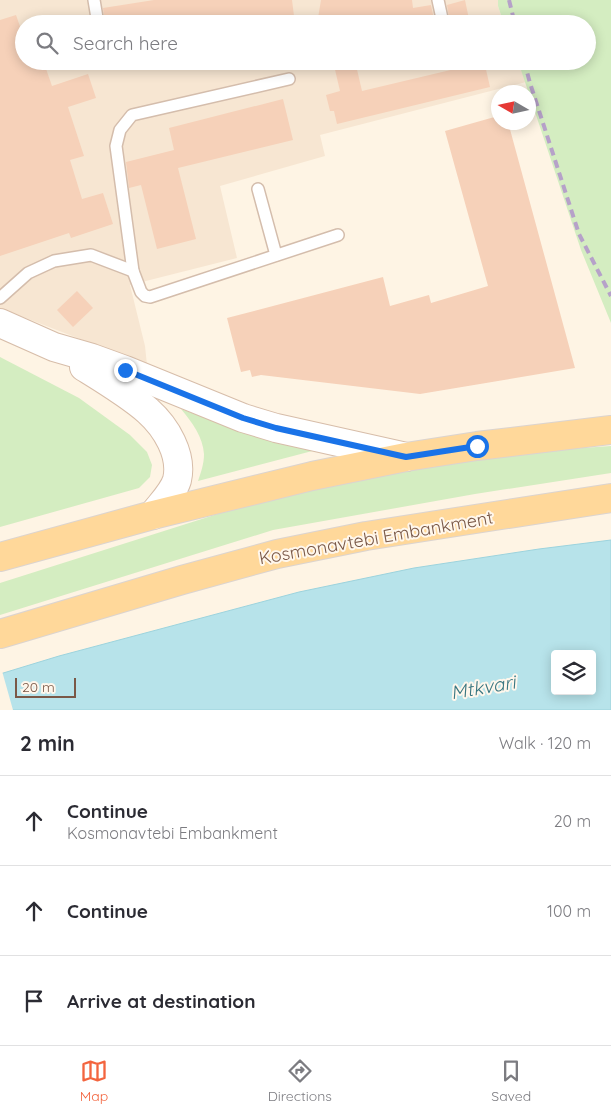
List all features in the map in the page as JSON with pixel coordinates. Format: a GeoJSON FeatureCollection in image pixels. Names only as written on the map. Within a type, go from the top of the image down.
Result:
{"type":"FeatureCollection","features":[{"type":"Feature","properties":{"kind":"main road"},"geometry":{"type":"LineString","coordinates":[[0,323],[54,347],[92,358],[234,414],[276,428],[406,457]]}},
{"type":"Feature","properties":{"kind":"main road"},"geometry":{"type":"LineString","coordinates":[[54,347],[135,401],[162,426],[177,456],[178,467],[176,480],[171,492],[153,515]]}},
{"type":"Feature","properties":{"kind":"main road"},"geometry":{"type":"LineString","coordinates":[[0,557],[153,515],[312,476],[406,457],[477,446],[611,430]]}},
{"type":"Feature","properties":{"kind":"main road","name":"Kosmonavtebi Embankment"},"geometry":{"type":"LineString","coordinates":[[0,634],[277,554],[366,536],[611,498]]}},
{"type":"Feature","properties":{"kind":"lane"},"geometry":{"type":"LineString","coordinates":[[94,0],[96,15]]}},
{"type":"Feature","properties":{"kind":"lane"},"geometry":{"type":"LineString","coordinates":[[438,0],[441,15]]}},
{"type":"Feature","properties":{"kind":"lane"},"geometry":{"type":"LineString","coordinates":[[290,79],[132,115],[120,130],[116,146],[133,271],[141,292],[144,296],[150,297],[338,235]]}},
{"type":"Feature","properties":{"kind":"lane"},"geometry":{"type":"LineString","coordinates":[[258,189],[276,255]]}},
{"type":"Feature","properties":{"kind":"lane"},"geometry":{"type":"LineString","coordinates":[[0,298],[28,273],[54,261],[91,255],[133,271]]}},
{"type":"Feature","properties":{"kind":"shaded area"},"geometry":{"type":"Polygon","coordinates":[[[0,0],[498,0],[501,15],[15,15],[15,70],[521,70],[526,82],[514,85],[491,85],[491,91],[320,135],[325,156],[220,186],[237,258],[130,285],[145,346],[147,365],[0,308],[0,0]]]}},
{"type":"Feature","properties":{"kind":"green space"},"geometry":{"type":"Polygon","coordinates":[[[498,0],[611,0],[611,323],[581,250],[536,115],[536,85],[526,85],[521,70],[596,70],[596,15],[501,15],[498,0]]]}},
{"type":"Feature","properties":{"kind":"green space"},"geometry":{"type":"Polygon","coordinates":[[[0,357],[79,398],[130,435],[147,452],[152,465],[150,477],[139,488],[0,527],[0,357]]]}},
{"type":"Feature","properties":{"kind":"green space"},"geometry":{"type":"Polygon","coordinates":[[[181,409],[251,435],[316,450],[198,481],[204,454],[202,442],[181,409]]]}},
{"type":"Feature","properties":{"kind":"green space"},"geometry":{"type":"Polygon","coordinates":[[[611,446],[611,473],[475,494],[273,530],[0,615],[0,583],[268,498],[382,474],[498,454],[611,446]]]}},
{"type":"Feature","properties":{"kind":"water","name":"Mtkvari"},"geometry":{"type":"Polygon","coordinates":[[[611,540],[611,710],[0,710],[0,674],[59,656],[299,592],[414,568],[611,540]]]}},
{"type":"Feature","properties":{"kind":"pier"},"geometry":{"type":"Polygon","coordinates":[[[2,671],[13,710],[0,710],[0,672],[2,671]]]}},
{"type":"Feature","properties":{"kind":"building"},"geometry":{"type":"Polygon","coordinates":[[[154,0],[292,0],[294,15],[104,15],[103,8],[154,0]]]}},
{"type":"Feature","properties":{"kind":"building"},"geometry":{"type":"Polygon","coordinates":[[[321,0],[412,0],[413,8],[431,5],[433,15],[318,15],[321,0]]]}},
{"type":"Feature","properties":{"kind":"building"},"geometry":{"type":"Polygon","coordinates":[[[465,0],[468,15],[449,15],[447,5],[465,0]]]}},
{"type":"Feature","properties":{"kind":"building"},"geometry":{"type":"Polygon","coordinates":[[[15,15],[15,70],[46,70],[52,86],[88,74],[96,98],[68,107],[84,156],[70,160],[82,199],[103,193],[113,224],[71,238],[69,233],[0,256],[0,20],[15,15]]]}},
{"type":"Feature","properties":{"kind":"building"},"geometry":{"type":"Polygon","coordinates":[[[335,70],[357,70],[362,91],[451,70],[486,70],[490,87],[337,124],[334,111],[330,111],[326,95],[340,91],[335,70]]]}},
{"type":"Feature","properties":{"kind":"building"},"geometry":{"type":"Polygon","coordinates":[[[283,99],[293,140],[178,168],[196,239],[157,249],[141,185],[129,188],[126,162],[174,150],[169,128],[283,99]]]}},
{"type":"Feature","properties":{"kind":"building"},"geometry":{"type":"Polygon","coordinates":[[[491,118],[491,130],[510,130],[575,368],[420,394],[261,375],[252,377],[250,370],[241,372],[227,318],[383,277],[390,306],[429,295],[431,303],[488,286],[445,131],[491,118]]]}},
{"type":"Feature","properties":{"kind":"building"},"geometry":{"type":"Polygon","coordinates":[[[77,291],[93,308],[73,327],[57,310],[77,291]]]}},
{"type":"Feature","properties":{"kind":"railway"},"geometry":{"type":"LineString","coordinates":[[509,0],[513,15]]}},
{"type":"Feature","properties":{"kind":"railway"},"geometry":{"type":"LineString","coordinates":[[526,70],[579,234],[611,296]]}},
{"type":"Feature","properties":{"kind":"route"},"geometry":{"type":"LineString","coordinates":[[125,370],[243,418],[276,428],[406,457],[477,446]]}}]}
